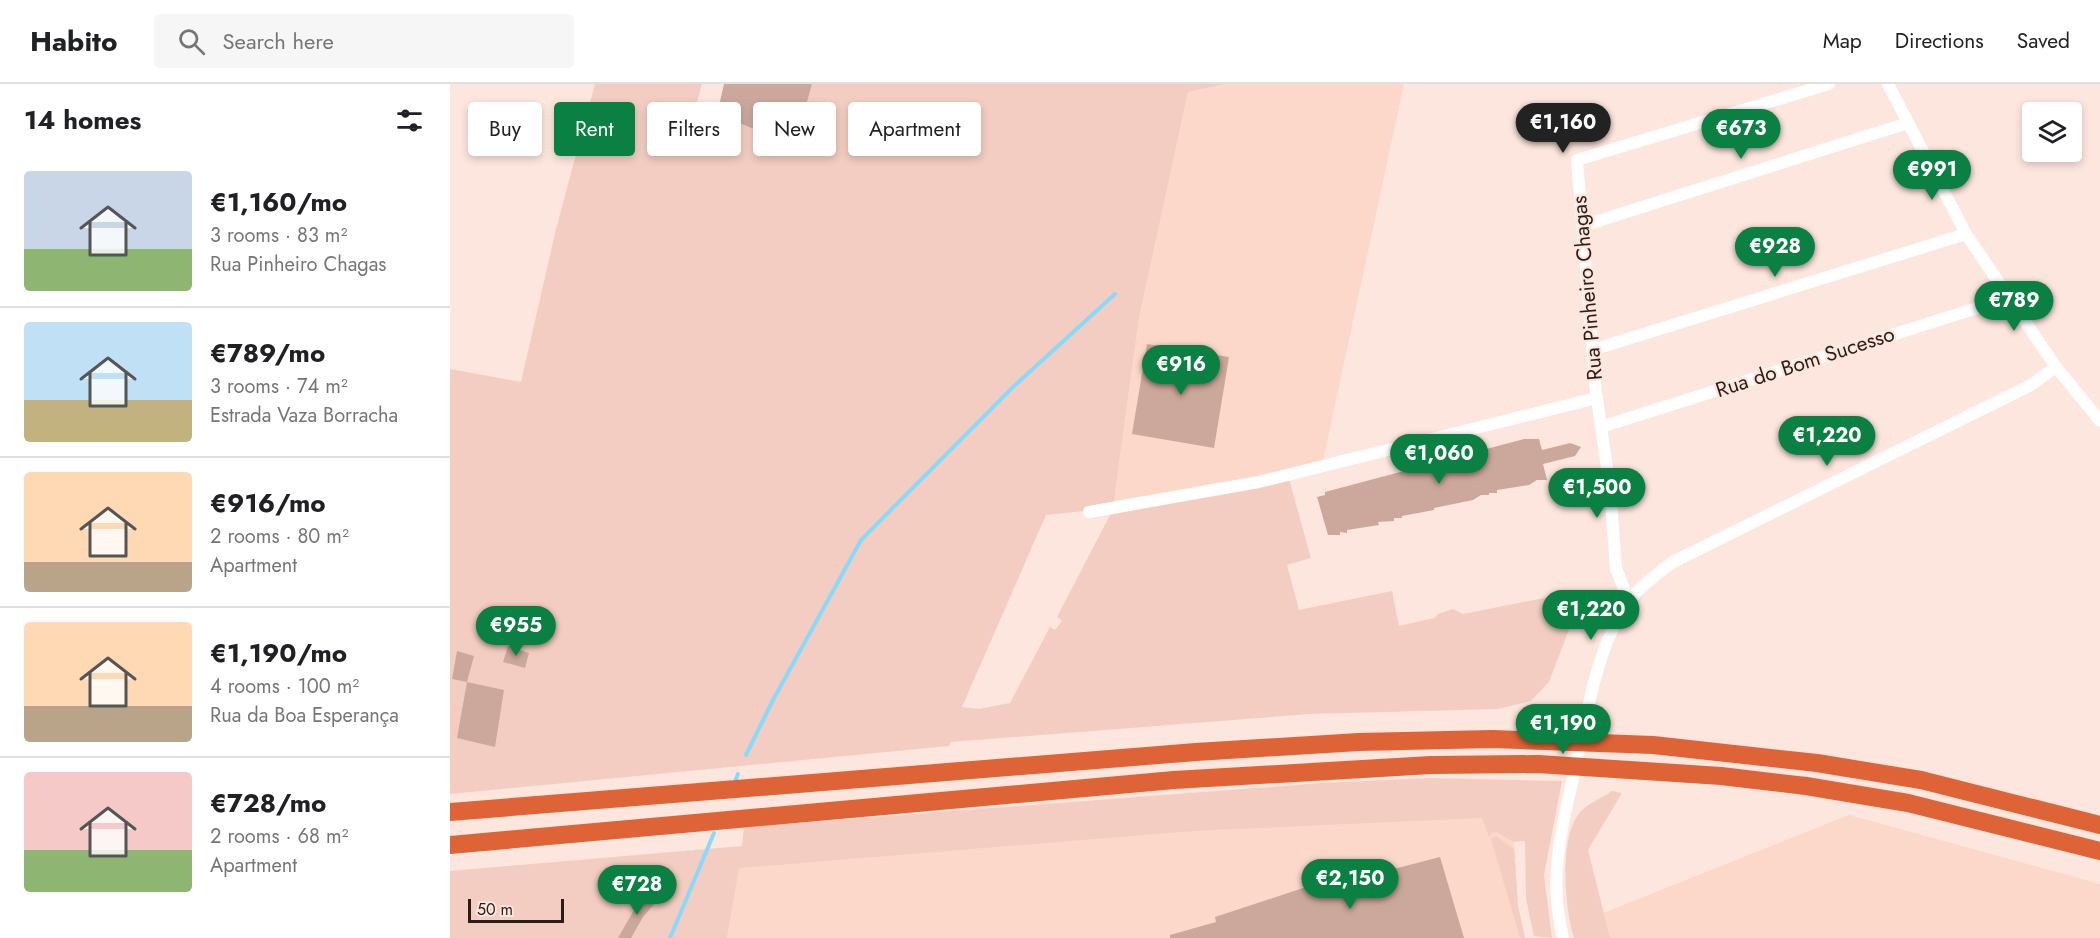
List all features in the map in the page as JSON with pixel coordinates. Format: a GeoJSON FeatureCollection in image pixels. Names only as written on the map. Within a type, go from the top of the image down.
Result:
{"type":"FeatureCollection","features":[{"type":"Feature","properties":{"kind":"highway"},"geometry":{"type":"LineString","coordinates":[[450,812],[1219,750],[1359,742],[1492,739],[1653,745],[1817,763],[1921,780],[2100,825]]}},
{"type":"Feature","properties":{"kind":"highway"},"geometry":{"type":"LineString","coordinates":[[450,845],[1174,780],[1431,765],[1538,764],[1721,776],[1827,789],[1908,803],[2100,851]]}},
{"type":"Feature","properties":{"kind":"street","name":"Rua Pinheiro Chagas"},"geometry":{"type":"LineString","coordinates":[[1629,603],[1616,568],[1610,488],[1592,350],[1577,160],[1829,84]]}},
{"type":"Feature","properties":{"kind":"street"},"geometry":{"type":"LineString","coordinates":[[1888,84],[1966,234],[2056,367],[2100,421]]}},
{"type":"Feature","properties":{"kind":"street"},"geometry":{"type":"LineString","coordinates":[[1582,226],[1908,123]]}},
{"type":"Feature","properties":{"kind":"street"},"geometry":{"type":"LineString","coordinates":[[1592,350],[1966,234]]}},
{"type":"Feature","properties":{"kind":"street","name":"Rua do Bom Sucesso"},"geometry":{"type":"LineString","coordinates":[[1601,427],[2008,298]]}},
{"type":"Feature","properties":{"kind":"street"},"geometry":{"type":"LineString","coordinates":[[1563,938],[1556,889],[1564,819],[1590,697],[1605,647],[1620,615],[1640,587],[1673,562],[2031,385],[2056,367]]}},
{"type":"Feature","properties":{"kind":"street"},"geometry":{"type":"LineString","coordinates":[[1089,512],[1259,482],[1597,398]]}},
{"type":"Feature","properties":{"kind":"shaded area"},"geometry":{"type":"Polygon","coordinates":[[[595,84],[702,84],[697,102],[647,102],[647,156],[741,156],[741,124],[753,129],[753,156],[836,156],[836,102],[807,102],[812,84],[1226,84],[1188,92],[1139,318],[1113,508],[1046,515],[962,707],[979,709],[1010,703],[1050,627],[1055,630],[1062,621],[1057,617],[1110,515],[1289,479],[1311,558],[1287,565],[1299,610],[1392,591],[1399,626],[1434,618],[1438,614],[1453,609],[1463,614],[1584,590],[1549,682],[1531,701],[1498,709],[1309,714],[951,742],[949,746],[450,794],[450,369],[521,382],[556,229],[576,156],[635,156],[635,102],[590,102],[595,84]]]}},
{"type":"Feature","properties":{"kind":"shaded area"},"geometry":{"type":"Polygon","coordinates":[[[1226,84],[1404,84],[1322,466],[1113,508],[1139,318],[1188,92],[1226,84]]]}},
{"type":"Feature","properties":{"kind":"shaded area"},"geometry":{"type":"Polygon","coordinates":[[[1430,778],[1562,781],[1544,875],[1552,938],[1534,936],[1526,899],[1525,841],[1513,842],[1497,832],[1491,833],[1489,837],[1482,818],[1194,831],[739,868],[727,938],[450,938],[450,871],[742,846],[744,827],[1321,783],[1430,778]]]}},
{"type":"Feature","properties":{"kind":"shaded area"},"geometry":{"type":"Polygon","coordinates":[[[1612,791],[1622,793],[1588,850],[1610,938],[1574,938],[1566,893],[1568,841],[1572,826],[1581,811],[1612,791]]]}},
{"type":"Feature","properties":{"kind":"shaded area"},"geometry":{"type":"Polygon","coordinates":[[[1479,796],[1513,822],[1518,906],[1525,938],[727,938],[742,846],[1479,796]]]}},
{"type":"Feature","properties":{"kind":"shaded area"},"geometry":{"type":"Polygon","coordinates":[[[1849,815],[2100,884],[2100,938],[1591,938],[1586,920],[1849,815]]]}},
{"type":"Feature","properties":{"kind":"shaded area"},"geometry":{"type":"Polygon","coordinates":[[[1496,836],[1514,849],[1518,906],[1525,938],[1520,938],[1491,839],[1496,836]]]}},
{"type":"Feature","properties":{"kind":"building"},"geometry":{"type":"Polygon","coordinates":[[[724,84],[812,84],[807,102],[753,102],[753,129],[741,124],[741,102],[720,102],[724,84]]]}},
{"type":"Feature","properties":{"kind":"building"},"geometry":{"type":"Polygon","coordinates":[[[1147,344],[1229,357],[1214,448],[1132,434],[1147,344]]]}},
{"type":"Feature","properties":{"kind":"building"},"geometry":{"type":"Polygon","coordinates":[[[1524,439],[1539,439],[1542,450],[1570,443],[1581,447],[1575,456],[1543,464],[1547,480],[1537,480],[1529,485],[1497,490],[1497,493],[1481,495],[1473,500],[1394,518],[1394,521],[1378,522],[1379,525],[1347,530],[1347,533],[1340,532],[1340,535],[1328,535],[1317,497],[1325,495],[1325,492],[1524,439]]]}},
{"type":"Feature","properties":{"kind":"building"},"geometry":{"type":"Polygon","coordinates":[[[508,646],[529,653],[525,668],[503,662],[508,646]]]}},
{"type":"Feature","properties":{"kind":"building"},"geometry":{"type":"Polygon","coordinates":[[[457,651],[474,656],[467,682],[452,679],[457,651]]]}},
{"type":"Feature","properties":{"kind":"building"},"geometry":{"type":"Polygon","coordinates":[[[467,682],[504,690],[495,747],[457,738],[467,682]]]}},
{"type":"Feature","properties":{"kind":"building"},"geometry":{"type":"Polygon","coordinates":[[[1440,857],[1464,938],[1170,938],[1170,935],[1216,922],[1215,917],[1303,888],[1349,875],[1351,880],[1440,857]]]}},
{"type":"Feature","properties":{"kind":"building"},"geometry":{"type":"Polygon","coordinates":[[[643,893],[656,902],[643,917],[631,938],[618,938],[634,910],[632,909],[643,893]]]}},
{"type":"Feature","properties":{"kind":"waterway"},"geometry":{"type":"LineString","coordinates":[[746,755],[773,700],[861,540],[1014,386],[1115,294]]}},
{"type":"Feature","properties":{"kind":"waterway"},"geometry":{"type":"LineString","coordinates":[[734,784],[738,774]]}},
{"type":"Feature","properties":{"kind":"waterway"},"geometry":{"type":"LineString","coordinates":[[670,938],[714,833]]}}]}
